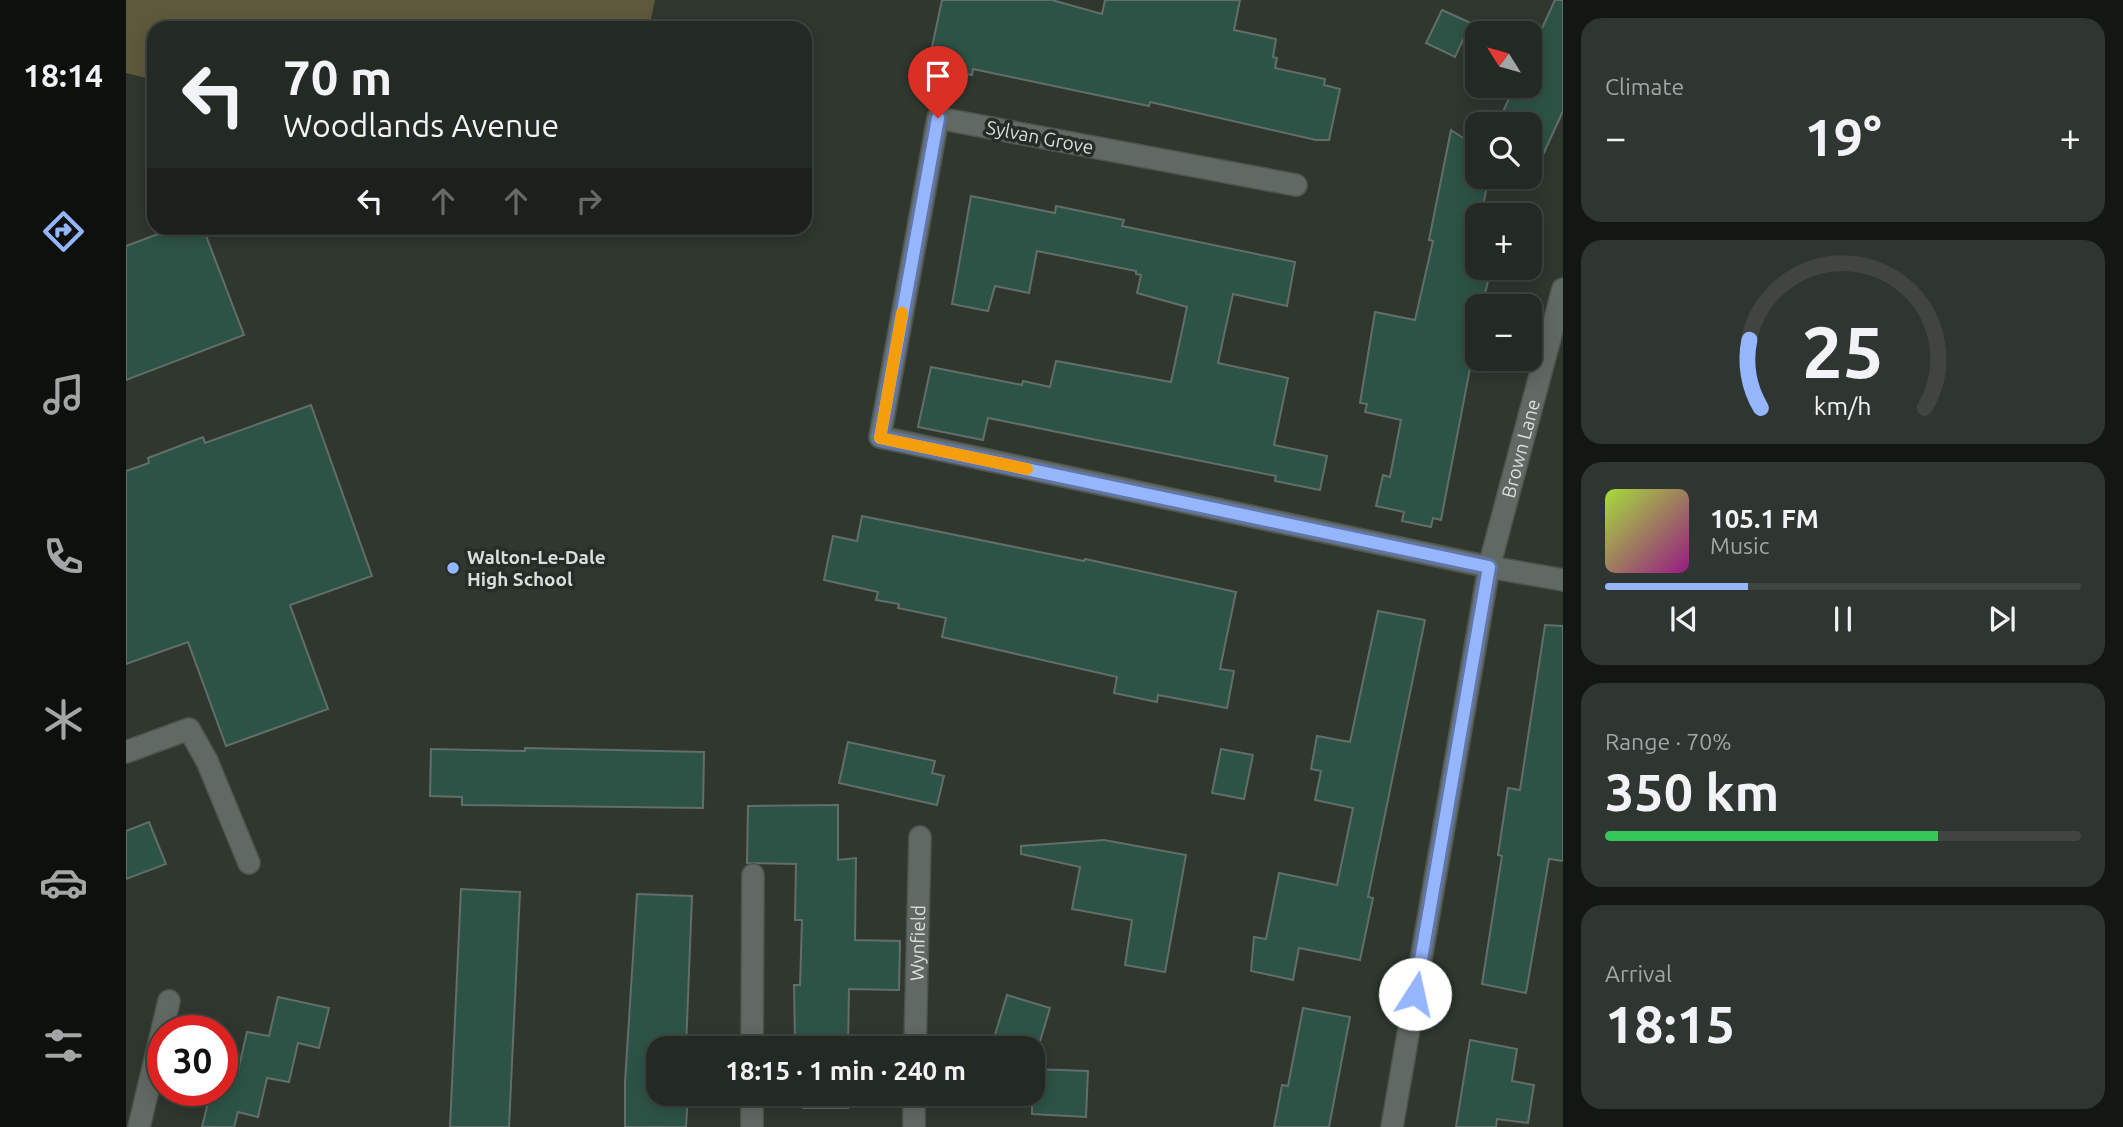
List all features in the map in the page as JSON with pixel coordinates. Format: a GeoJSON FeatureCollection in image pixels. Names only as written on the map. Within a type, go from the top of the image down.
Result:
{"type":"FeatureCollection","features":[{"type":"Feature","properties":{"kind":"street","name":"Sylvan Grove"},"geometry":{"type":"LineString","coordinates":[[1296,185],[938,118],[880,438],[1489,567]]}},
{"type":"Feature","properties":{"kind":"street","name":"Brown Lane"},"geometry":{"type":"LineString","coordinates":[[1392,1127],[1489,567],[1563,289]]}},
{"type":"Feature","properties":{"kind":"street"},"geometry":{"type":"LineString","coordinates":[[1489,567],[1563,580]]}},
{"type":"Feature","properties":{"kind":"street"},"geometry":{"type":"LineString","coordinates":[[126,752],[189,729],[207,761],[249,863]]}},
{"type":"Feature","properties":{"kind":"street","name":"Wynfield"},"geometry":{"type":"LineString","coordinates":[[915,1036],[920,837]]}},
{"type":"Feature","properties":{"kind":"street"},"geometry":{"type":"LineString","coordinates":[[752,1036],[753,875]]}},
{"type":"Feature","properties":{"kind":"street"},"geometry":{"type":"LineString","coordinates":[[139,1127],[169,1001]]}},
{"type":"Feature","properties":{"kind":"street"},"geometry":{"type":"LineString","coordinates":[[752,1106],[752,1127]]}},
{"type":"Feature","properties":{"kind":"street"},"geometry":{"type":"LineString","coordinates":[[914,1106],[914,1127]]}},
{"type":"Feature","properties":{"kind":"shaded area"},"geometry":{"type":"Polygon","coordinates":[[[126,0],[655,0],[650,21],[147,21],[147,78],[126,73],[126,0]]]}},
{"type":"Feature","properties":{"kind":"building"},"geometry":{"type":"Polygon","coordinates":[[[942,0],[1052,0],[1102,14],[1105,0],[1240,0],[1234,30],[1276,39],[1273,57],[1277,58],[1275,68],[1325,79],[1324,85],[1340,89],[1329,140],[1316,140],[1150,102],[1149,106],[973,69],[972,75],[928,66],[942,0]]]}},
{"type":"Feature","properties":{"kind":"building"},"geometry":{"type":"Polygon","coordinates":[[[1555,0],[1563,0],[1563,111],[1542,157],[1542,112],[1503,112],[1509,98],[1542,98],[1542,28],[1555,0]]]}},
{"type":"Feature","properties":{"kind":"building"},"geometry":{"type":"Polygon","coordinates":[[[1442,10],[1467,21],[1465,36],[1455,57],[1426,43],[1442,10]]]}},
{"type":"Feature","properties":{"kind":"building"},"geometry":{"type":"Polygon","coordinates":[[[1451,130],[1465,139],[1465,189],[1486,189],[1484,203],[1465,203],[1465,280],[1488,280],[1485,294],[1465,294],[1465,371],[1470,371],[1441,520],[1433,518],[1431,527],[1402,521],[1404,512],[1376,506],[1383,475],[1390,477],[1401,420],[1365,412],[1367,404],[1360,403],[1375,312],[1415,320],[1433,241],[1429,240],[1451,130]]]}},
{"type":"Feature","properties":{"kind":"building"},"geometry":{"type":"Polygon","coordinates":[[[971,196],[1055,213],[1056,206],[1124,220],[1122,226],[1295,262],[1287,306],[1233,294],[1218,363],[1288,378],[1274,445],[1327,456],[1320,490],[1275,481],[1276,476],[988,418],[983,440],[918,427],[931,367],[1022,385],[1023,381],[1050,387],[1056,361],[1171,382],[1187,307],[1137,293],[1141,275],[1136,274],[1136,271],[1037,251],[1029,293],[995,286],[988,311],[952,304],[971,196]]]}},
{"type":"Feature","properties":{"kind":"building"},"geometry":{"type":"Polygon","coordinates":[[[155,235],[206,235],[244,335],[126,380],[126,246],[155,235]]]}},
{"type":"Feature","properties":{"kind":"building"},"geometry":{"type":"Polygon","coordinates":[[[311,405],[372,576],[290,605],[328,709],[226,746],[188,642],[126,664],[126,471],[149,463],[148,458],[203,437],[205,443],[311,405]]]}},
{"type":"Feature","properties":{"kind":"building"},"geometry":{"type":"Polygon","coordinates":[[[862,516],[1084,561],[1085,559],[1236,592],[1220,669],[1234,671],[1227,708],[1158,695],[1157,702],[1114,693],[1117,677],[942,637],[946,618],[898,608],[899,604],[876,600],[878,592],[824,580],[833,536],[857,541],[862,516]]]}},
{"type":"Feature","properties":{"kind":"building"},"geometry":{"type":"Polygon","coordinates":[[[1378,611],[1425,620],[1368,897],[1373,898],[1360,960],[1299,948],[1293,980],[1251,971],[1254,937],[1266,939],[1279,873],[1337,885],[1353,808],[1315,800],[1321,771],[1311,769],[1317,736],[1350,742],[1378,611]]]}},
{"type":"Feature","properties":{"kind":"building"},"geometry":{"type":"Polygon","coordinates":[[[1545,625],[1563,626],[1563,861],[1549,859],[1526,993],[1482,984],[1502,856],[1498,855],[1508,788],[1520,790],[1545,625]]]}},
{"type":"Feature","properties":{"kind":"building"},"geometry":{"type":"Polygon","coordinates":[[[848,742],[935,761],[932,773],[944,776],[937,805],[839,783],[848,742]]]}},
{"type":"Feature","properties":{"kind":"building"},"geometry":{"type":"Polygon","coordinates":[[[525,748],[704,752],[703,808],[462,805],[462,797],[430,796],[431,749],[525,751],[525,748]]]}},
{"type":"Feature","properties":{"kind":"building"},"geometry":{"type":"Polygon","coordinates":[[[1221,749],[1253,755],[1244,799],[1212,793],[1221,749]]]}},
{"type":"Feature","properties":{"kind":"building"},"geometry":{"type":"Polygon","coordinates":[[[838,805],[838,860],[856,858],[855,940],[900,941],[899,990],[849,989],[848,1036],[795,1036],[794,985],[800,985],[802,920],[795,920],[796,864],[747,863],[748,806],[838,805]]]}},
{"type":"Feature","properties":{"kind":"building"},"geometry":{"type":"Polygon","coordinates":[[[149,822],[166,864],[126,879],[126,831],[149,822]]]}},
{"type":"Feature","properties":{"kind":"building"},"geometry":{"type":"Polygon","coordinates":[[[1104,840],[1186,855],[1165,972],[1125,965],[1132,920],[1072,909],[1080,867],[1021,854],[1021,846],[1104,840]]]}},
{"type":"Feature","properties":{"kind":"building"},"geometry":{"type":"Polygon","coordinates":[[[461,889],[520,892],[509,1127],[450,1127],[461,889]]]}},
{"type":"Feature","properties":{"kind":"building"},"geometry":{"type":"Polygon","coordinates":[[[637,894],[692,896],[686,1036],[646,1036],[646,1106],[687,1106],[686,1127],[625,1127],[625,1082],[637,894]]]}},
{"type":"Feature","properties":{"kind":"building"},"geometry":{"type":"Polygon","coordinates":[[[1007,995],[1050,1008],[1042,1036],[995,1036],[1007,995]]]}},
{"type":"Feature","properties":{"kind":"building"},"geometry":{"type":"Polygon","coordinates":[[[278,997],[329,1008],[319,1048],[298,1043],[289,1082],[267,1078],[258,1117],[238,1112],[234,1127],[202,1127],[207,1106],[238,1106],[238,1071],[247,1032],[269,1036],[278,997]]]}},
{"type":"Feature","properties":{"kind":"building"},"geometry":{"type":"Polygon","coordinates":[[[1303,1008],[1350,1017],[1329,1127],[1274,1127],[1282,1085],[1288,1086],[1303,1008]]]}},
{"type":"Feature","properties":{"kind":"building"},"geometry":{"type":"Polygon","coordinates":[[[1470,1040],[1517,1049],[1512,1081],[1534,1085],[1528,1123],[1497,1119],[1496,1127],[1456,1127],[1470,1040]]]}},
{"type":"Feature","properties":{"kind":"building"},"geometry":{"type":"Polygon","coordinates":[[[1045,1069],[1088,1071],[1086,1117],[1032,1114],[1032,1106],[1045,1106],[1045,1069]]]}},
{"type":"Feature","properties":{"kind":"building"},"geometry":{"type":"Polygon","coordinates":[[[803,1106],[848,1106],[848,1108],[803,1106]]]}},
{"type":"Feature","properties":{"kind":"slow traffic"},"geometry":{"type":"LineString","coordinates":[[902,313],[880,438],[1027,469]]}},
{"type":"Feature","properties":{"kind":"place","name":"Walton-Le-Dale High School"},"geometry":{"type":"Point","coordinates":[453,568]}},
{"type":"Feature","properties":{"kind":"route"},"geometry":{"type":"LineString","coordinates":[[938,118],[880,438],[1489,567],[1415,994]]}}]}
